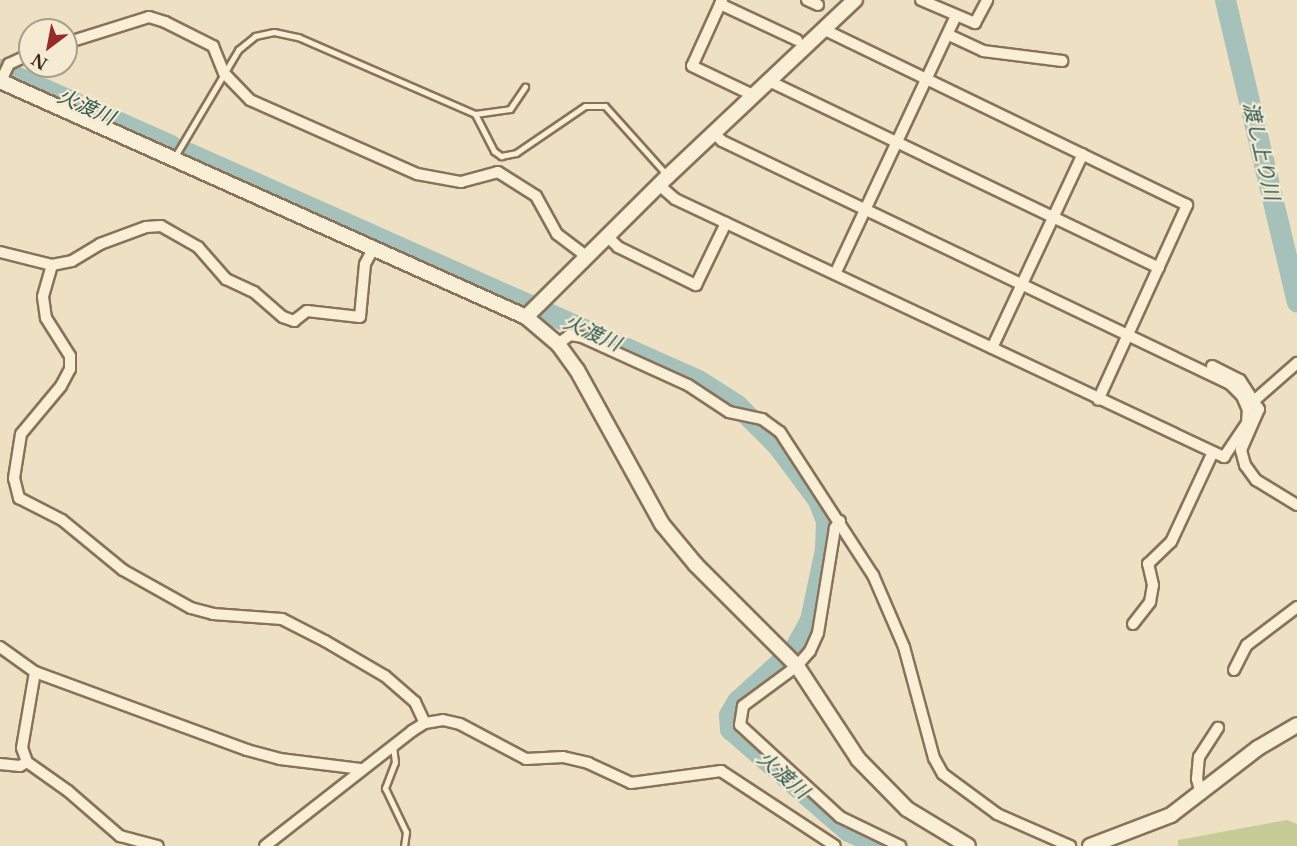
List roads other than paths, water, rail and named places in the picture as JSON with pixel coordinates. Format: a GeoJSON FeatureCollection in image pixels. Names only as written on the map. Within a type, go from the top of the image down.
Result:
{"type":"FeatureCollection","features":[{"type":"Feature","properties":{"kind":"street"},"geometry":{"type":"LineString","coordinates":[[807,0],[818,5]]}},
{"type":"Feature","properties":{"kind":"street"},"geometry":{"type":"LineString","coordinates":[[532,310],[663,181],[771,82],[855,0]]}},
{"type":"Feature","properties":{"kind":"street"},"geometry":{"type":"LineString","coordinates":[[921,0],[975,23],[987,0]]}},
{"type":"Feature","properties":{"kind":"street"},"geometry":{"type":"LineString","coordinates":[[755,96],[692,66],[721,2],[797,40]]}},
{"type":"Feature","properties":{"kind":"street"},"geometry":{"type":"LineString","coordinates":[[835,274],[928,82],[956,16]]}},
{"type":"Feature","properties":{"kind":"street"},"geometry":{"type":"LineString","coordinates":[[78,38],[149,17],[213,46],[224,73],[250,100],[417,174],[461,182],[498,172],[536,196],[557,234],[586,256]]}},
{"type":"Feature","properties":{"kind":"street"},"geometry":{"type":"LineString","coordinates":[[825,30],[928,82],[1187,205],[1098,400]]}},
{"type":"Feature","properties":{"kind":"street"},"geometry":{"type":"LineString","coordinates":[[949,35],[983,51],[1062,61]]}},
{"type":"Feature","properties":{"kind":"street"},"geometry":{"type":"LineString","coordinates":[[18,60],[9,64],[1,81],[374,247],[532,310],[577,370],[662,524],[696,566],[797,666],[858,759],[880,785],[907,809],[968,846]]}},
{"type":"Feature","properties":{"kind":"street"},"geometry":{"type":"LineString","coordinates":[[771,82],[896,145],[1159,268]]}},
{"type":"Feature","properties":{"kind":"street"},"geometry":{"type":"LineString","coordinates":[[663,181],[675,199],[1098,400],[1224,457],[1247,423],[1248,410],[1242,396],[1230,384],[1129,332],[722,141],[714,133]]}},
{"type":"Feature","properties":{"kind":"street"},"geometry":{"type":"LineString","coordinates":[[992,348],[1083,154]]}},
{"type":"Feature","properties":{"kind":"street"},"geometry":{"type":"LineString","coordinates":[[607,236],[618,247],[696,285],[726,223]]}},
{"type":"Feature","properties":{"kind":"street"},"geometry":{"type":"LineString","coordinates":[[0,252],[52,265],[72,261],[100,244],[146,227],[161,226],[198,248],[226,279],[254,292],[283,317],[294,321],[307,311],[360,317],[365,264],[374,247]]}},
{"type":"Feature","properties":{"kind":"street"},"geometry":{"type":"LineString","coordinates":[[52,265],[43,297],[45,318],[70,356],[70,369],[61,386],[21,434],[14,478],[19,498],[70,525],[123,570],[191,608],[213,614],[282,619],[325,641],[385,676],[415,702],[425,723]]}},
{"type":"Feature","properties":{"kind":"street"},"geometry":{"type":"LineString","coordinates":[[558,344],[570,335],[582,337],[688,385],[741,416],[754,416],[780,432],[873,575],[904,647],[934,758],[943,774],[997,814],[1070,846]]}},
{"type":"Feature","properties":{"kind":"street"},"geometry":{"type":"LineString","coordinates":[[1154,344],[1167,343],[1240,380],[1256,399],[1259,409],[1256,422],[1241,450],[1245,465],[1256,480],[1297,505]]}},
{"type":"Feature","properties":{"kind":"street"},"geometry":{"type":"LineString","coordinates":[[1256,399],[1297,363]]}},
{"type":"Feature","properties":{"kind":"street"},"geometry":{"type":"LineString","coordinates":[[1133,624],[1149,602],[1153,585],[1148,564],[1171,542],[1213,452]]}},
{"type":"Feature","properties":{"kind":"street"},"geometry":{"type":"LineString","coordinates":[[840,521],[835,528],[818,633],[810,651],[797,666],[743,706],[740,725],[840,817],[900,846]]}},
{"type":"Feature","properties":{"kind":"street"},"geometry":{"type":"LineString","coordinates":[[1234,670],[1247,645],[1297,607]]}},
{"type":"Feature","properties":{"kind":"street"},"geometry":{"type":"LineString","coordinates":[[0,647],[35,672],[263,755],[362,770]]}},
{"type":"Feature","properties":{"kind":"street"},"geometry":{"type":"LineString","coordinates":[[35,672],[22,748],[27,762],[68,791],[120,836],[158,846]]}},
{"type":"Feature","properties":{"kind":"street"},"geometry":{"type":"LineString","coordinates":[[265,846],[425,723],[443,720],[460,724],[526,759],[562,757],[588,763],[631,783],[721,771],[835,846]]}},
{"type":"Feature","properties":{"kind":"street"},"geometry":{"type":"LineString","coordinates":[[1090,846],[1148,826],[1201,794],[1258,748],[1297,725]]}},
{"type":"Feature","properties":{"kind":"street"},"geometry":{"type":"LineString","coordinates":[[1201,794],[1197,779],[1199,757],[1218,728]]}},
{"type":"Feature","properties":{"kind":"street"},"geometry":{"type":"LineString","coordinates":[[0,764],[20,766],[27,762]]}},
{"type":"Feature","properties":{"kind":"lane"},"geometry":{"type":"LineString","coordinates":[[174,158],[238,50],[255,36],[274,32],[298,37],[475,114],[510,109],[525,87]]}},
{"type":"Feature","properties":{"kind":"lane"},"geometry":{"type":"LineString","coordinates":[[475,114],[494,151],[508,156],[585,106],[606,106],[663,181]]}},
{"type":"Feature","properties":{"kind":"lane"},"geometry":{"type":"LineString","coordinates":[[393,746],[395,762],[386,788],[406,832],[404,846]]}},
{"type":"Feature","properties":{"kind":"waterway","name":"渡し上り川"},"geometry":{"type":"LineString","coordinates":[[1225,0],[1297,302]]}},
{"type":"Feature","properties":{"kind":"waterway","name":"火渡川"},"geometry":{"type":"LineString","coordinates":[[0,69],[171,145]]}},
{"type":"Feature","properties":{"kind":"waterway","name":"火渡川"},"geometry":{"type":"LineString","coordinates":[[189,153],[698,380],[736,404],[777,445],[818,500],[826,521],[825,549],[810,620],[795,647]]}},
{"type":"Feature","properties":{"kind":"waterway","name":"火渡川"},"geometry":{"type":"LineString","coordinates":[[780,662],[737,701],[729,715],[730,729],[848,831],[882,846]]}}]}
